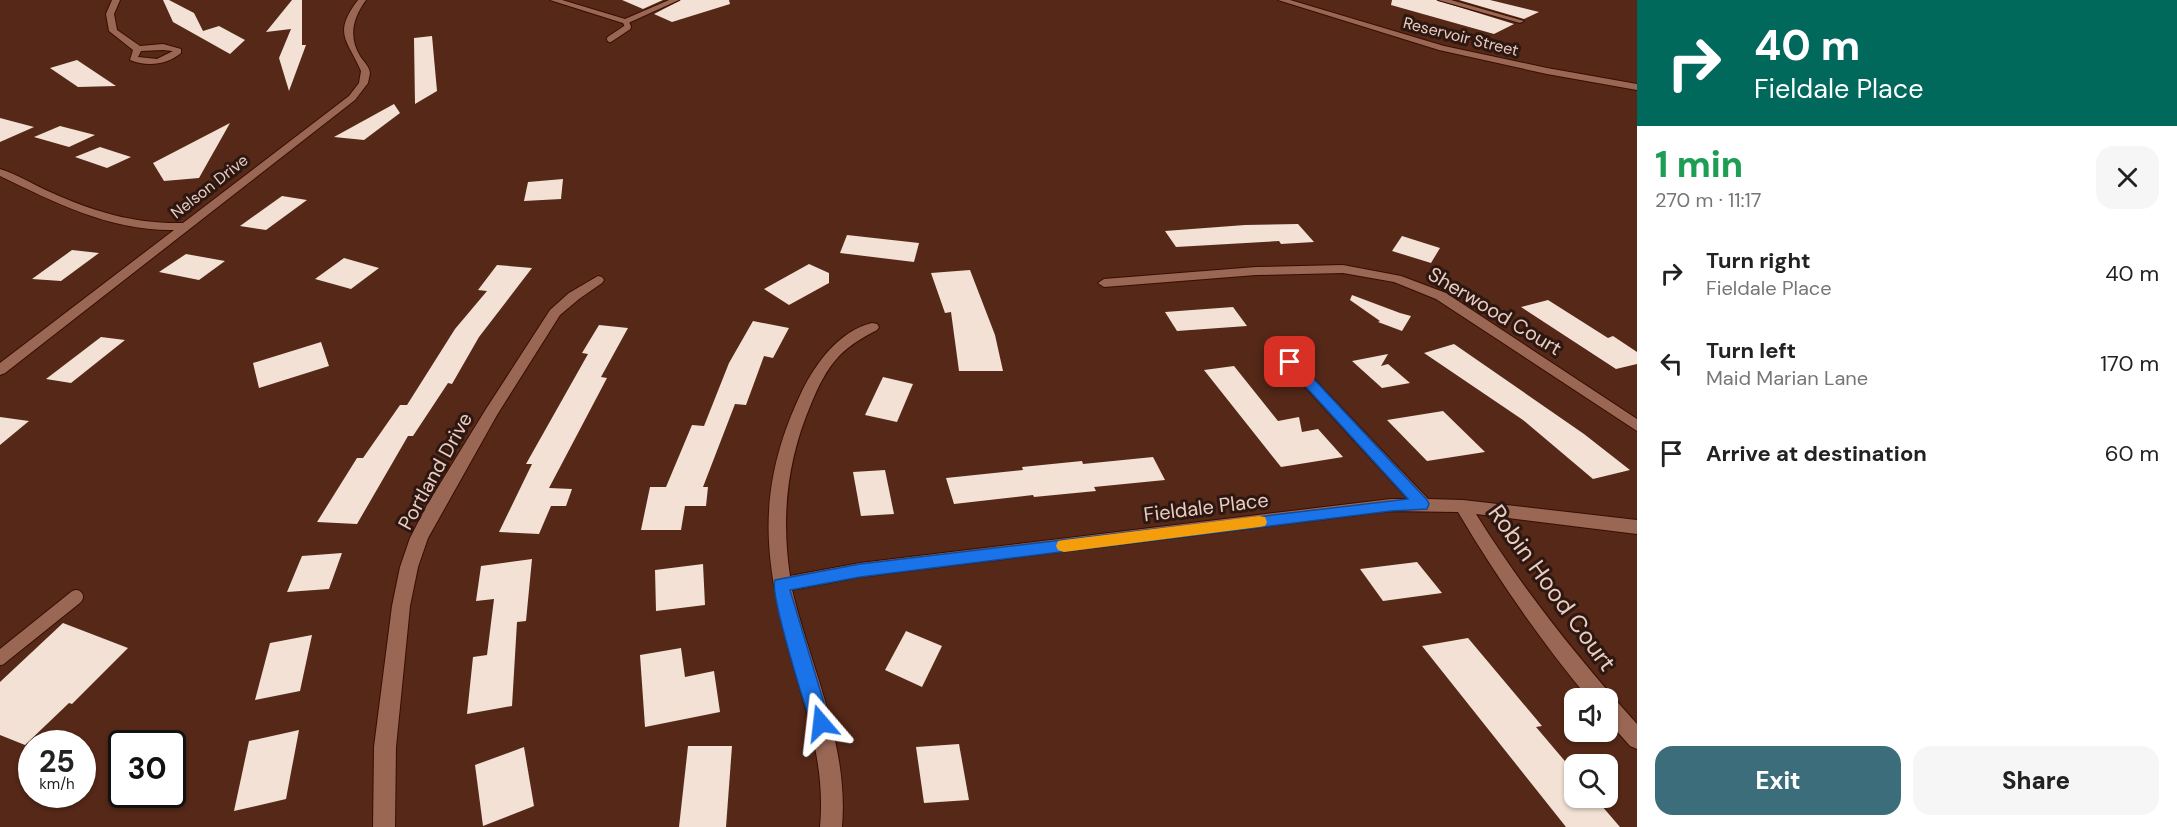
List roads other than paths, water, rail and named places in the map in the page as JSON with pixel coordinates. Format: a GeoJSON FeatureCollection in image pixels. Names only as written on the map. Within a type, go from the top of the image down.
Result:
{"type":"FeatureCollection","features":[{"type":"Feature","properties":{"kind":"street"},"geometry":{"type":"LineString","coordinates":[[116,0],[110,14],[113,31],[138,49]]}},
{"type":"Feature","properties":{"kind":"street","name":"Nelson Drive"},"geometry":{"type":"LineString","coordinates":[[0,370],[184,226],[343,106],[359,90],[365,79],[366,71],[349,44],[347,32],[353,13],[362,0]]}},
{"type":"Feature","properties":{"kind":"street"},"geometry":{"type":"LineString","coordinates":[[554,0],[626,22],[675,0]]}},
{"type":"Feature","properties":{"kind":"street","name":"Reservoir Street"},"geometry":{"type":"LineString","coordinates":[[1282,0],[1442,48],[1637,87]]}},
{"type":"Feature","properties":{"kind":"street","name":"Reservoir Street"},"geometry":{"type":"LineString","coordinates":[[1311,0],[1434,36],[1520,57],[1637,78]]}},
{"type":"Feature","properties":{"kind":"street"},"geometry":{"type":"LineString","coordinates":[[1442,0],[1520,21]]}},
{"type":"Feature","properties":{"kind":"street"},"geometry":{"type":"LineString","coordinates":[[0,172],[97,217],[147,226],[184,226]]}},
{"type":"Feature","properties":{"kind":"street","name":"Sherwood Court"},"geometry":{"type":"LineString","coordinates":[[1104,283],[1296,268],[1343,269],[1397,279],[1441,297],[1469,314],[1637,426]]}},
{"type":"Feature","properties":{"kind":"street","name":"Portland Drive"},"geometry":{"type":"LineString","coordinates":[[384,827],[385,747],[401,606],[409,567],[419,538],[485,423],[555,314],[574,296],[598,280]]}},
{"type":"Feature","properties":{"kind":"street"},"geometry":{"type":"LineString","coordinates":[[831,827],[833,796],[828,745],[787,614],[781,585],[776,545],[777,492],[793,431],[814,384],[834,351],[847,339],[872,327]]}},
{"type":"Feature","properties":{"kind":"street"},"geometry":{"type":"LineString","coordinates":[[1290,362],[1422,504]]}},
{"type":"Feature","properties":{"kind":"street","name":"Fieldale Place"},"geometry":{"type":"LineString","coordinates":[[781,585],[860,570],[1391,505],[1463,506],[1637,527]]}},
{"type":"Feature","properties":{"kind":"street","name":"Robin Hood Court"},"geometry":{"type":"LineString","coordinates":[[1463,506],[1491,554],[1534,615],[1593,688]]}},
{"type":"Feature","properties":{"kind":"street"},"geometry":{"type":"LineString","coordinates":[[1618,717],[1637,739]]}},
{"type":"Feature","properties":{"kind":"lane"},"geometry":{"type":"LineString","coordinates":[[610,39],[628,27],[626,22]]}},
{"type":"Feature","properties":{"kind":"lane"},"geometry":{"type":"LineString","coordinates":[[0,658],[75,597]]}}]}
